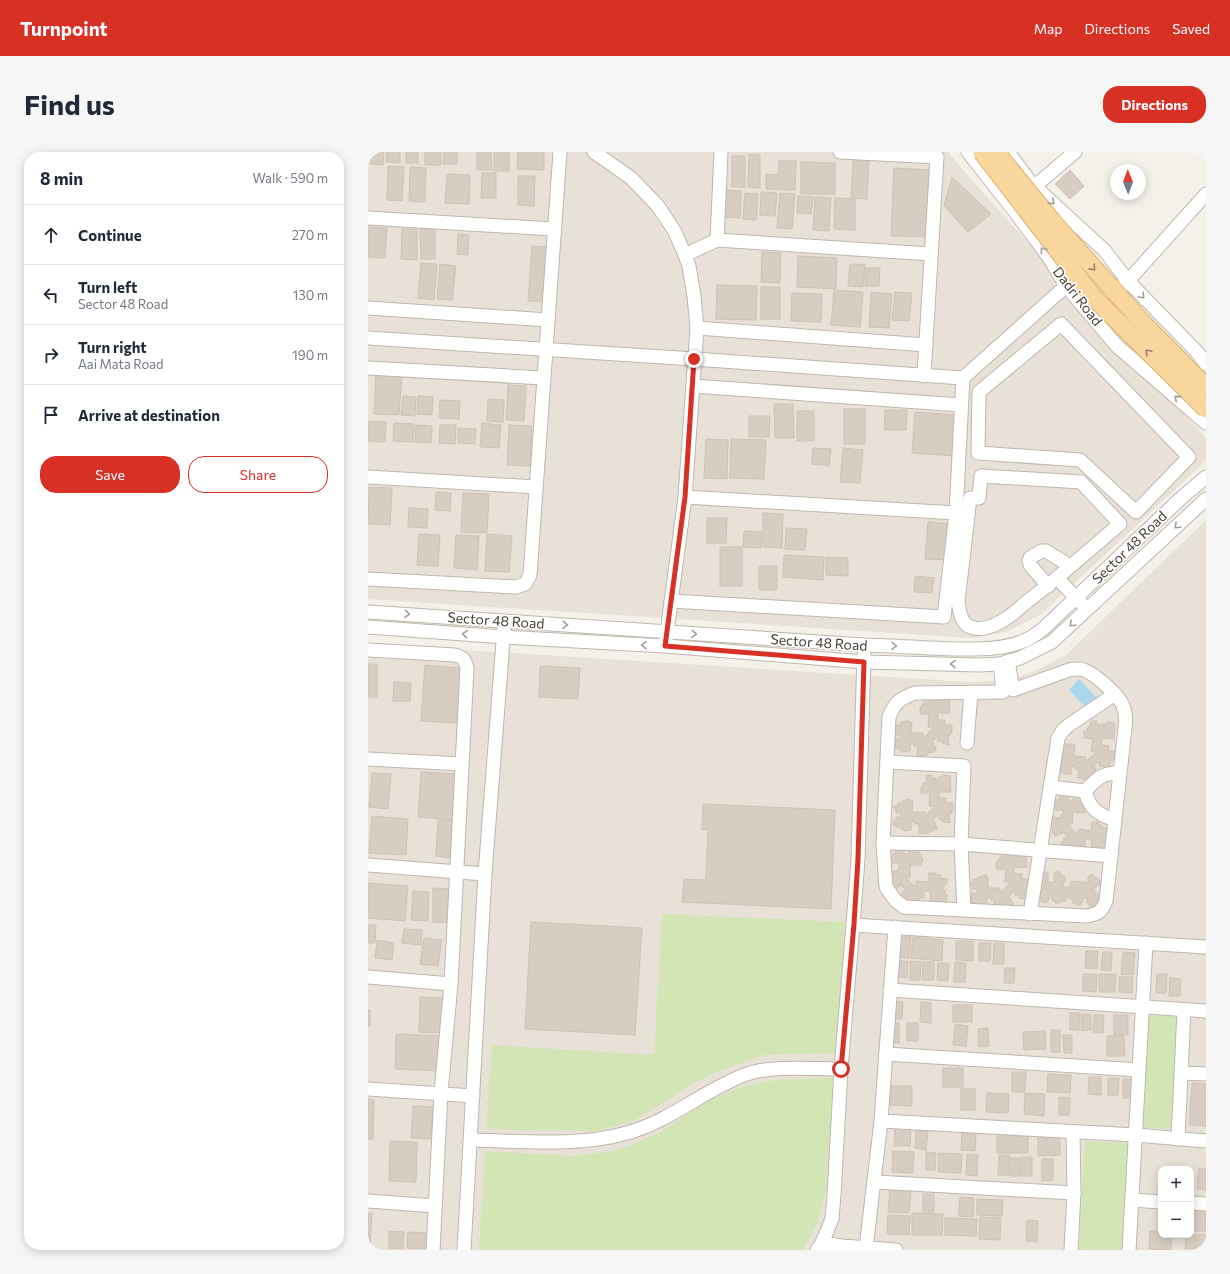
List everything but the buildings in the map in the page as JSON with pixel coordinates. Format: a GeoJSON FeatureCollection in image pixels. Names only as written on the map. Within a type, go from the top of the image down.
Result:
{"type":"FeatureCollection","features":[{"type":"Feature","properties":{"kind":"main road"},"geometry":{"type":"LineString","coordinates":[[982,152],[1094,298],[1206,409]]}},
{"type":"Feature","properties":{"kind":"main road"},"geometry":{"type":"LineString","coordinates":[[996,152],[1053,222],[1142,322],[1206,388]]}},
{"type":"Feature","properties":{"kind":"street"},"geometry":{"type":"LineString","coordinates":[[368,579],[516,587],[525,584],[530,575],[560,152]]}},
{"type":"Feature","properties":{"kind":"street"},"geometry":{"type":"LineString","coordinates":[[594,152],[631,178],[658,206],[676,232],[689,266],[694,296],[697,328],[685,497],[665,646]]}},
{"type":"Feature","properties":{"kind":"street"},"geometry":{"type":"LineString","coordinates":[[717,240],[721,152]]}},
{"type":"Feature","properties":{"kind":"street"},"geometry":{"type":"LineString","coordinates":[[840,152],[937,157],[924,376]]}},
{"type":"Feature","properties":{"kind":"street","name":"Dadri Road"},"geometry":{"type":"LineString","coordinates":[[968,152],[1042,249],[1066,286],[1117,346],[1206,423]]}},
{"type":"Feature","properties":{"kind":"street"},"geometry":{"type":"LineString","coordinates":[[1008,152],[1035,186],[1104,250],[1128,282],[1197,352],[1206,364]]}},
{"type":"Feature","properties":{"kind":"street"},"geometry":{"type":"LineString","coordinates":[[1035,186],[1076,152]]}},
{"type":"Feature","properties":{"kind":"street"},"geometry":{"type":"LineString","coordinates":[[1090,313],[1128,282],[1206,194]]}},
{"type":"Feature","properties":{"kind":"street"},"geometry":{"type":"LineString","coordinates":[[368,218],[554,229]]}},
{"type":"Feature","properties":{"kind":"street"},"geometry":{"type":"LineString","coordinates":[[685,256],[717,240],[931,254]]}},
{"type":"Feature","properties":{"kind":"street"},"geometry":{"type":"LineString","coordinates":[[368,338],[963,378],[1066,286]]}},
{"type":"Feature","properties":{"kind":"street"},"geometry":{"type":"LineString","coordinates":[[368,308],[548,320]]}},
{"type":"Feature","properties":{"kind":"street"},"geometry":{"type":"LineString","coordinates":[[1061,324],[1189,457],[1162,485],[1136,512],[1080,460],[978,452],[980,392],[1061,324]]}},
{"type":"Feature","properties":{"kind":"street"},"geometry":{"type":"LineString","coordinates":[[697,328],[926,345]]}},
{"type":"Feature","properties":{"kind":"street"},"geometry":{"type":"LineString","coordinates":[[368,368],[543,378]]}},
{"type":"Feature","properties":{"kind":"street"},"geometry":{"type":"LineString","coordinates":[[671,601],[944,617],[956,513],[963,378]]}},
{"type":"Feature","properties":{"kind":"street"},"geometry":{"type":"LineString","coordinates":[[693,386],[962,405]]}},
{"type":"Feature","properties":{"kind":"street"},"geometry":{"type":"LineString","coordinates":[[981,476],[1081,482],[1120,524],[1053,582],[1002,621],[982,628],[973,628],[965,624],[960,616],[958,602],[970,498],[979,498],[981,476]]}},
{"type":"Feature","properties":{"kind":"street"},"geometry":{"type":"LineString","coordinates":[[368,477],[536,487]]}},
{"type":"Feature","properties":{"kind":"street","name":"Sector 48 Road"},"geometry":{"type":"LineString","coordinates":[[368,612],[864,645],[982,649],[1001,647],[1033,637],[1044,628],[1179,500],[1206,477]]}},
{"type":"Feature","properties":{"kind":"street"},"geometry":{"type":"LineString","coordinates":[[1162,485],[1179,500]]}},
{"type":"Feature","properties":{"kind":"street"},"geometry":{"type":"LineString","coordinates":[[685,497],[956,513]]}},
{"type":"Feature","properties":{"kind":"street","name":"Sector 48 Road"},"geometry":{"type":"LineString","coordinates":[[368,627],[504,637],[665,646],[864,662],[979,665],[1004,662],[1020,658],[1052,642],[1206,499]]}},
{"type":"Feature","properties":{"kind":"street"},"geometry":{"type":"LineString","coordinates":[[1070,566],[1046,551],[1041,551],[1030,558],[1029,561],[1030,565],[1076,598],[1088,610]]}},
{"type":"Feature","properties":{"kind":"street"},"geometry":{"type":"LineString","coordinates":[[464,1250],[486,874],[504,621]]}},
{"type":"Feature","properties":{"kind":"street"},"geometry":{"type":"LineString","coordinates":[[864,645],[860,805],[854,924],[841,1069],[832,1219],[820,1247],[896,1250]]}},
{"type":"Feature","properties":{"kind":"street"},"geometry":{"type":"LineString","coordinates":[[368,650],[455,655],[466,661],[467,668],[451,984],[441,1094],[434,1206],[433,1250]]}},
{"type":"Feature","properties":{"kind":"street"},"geometry":{"type":"LineString","coordinates":[[1004,662],[1012,690],[1069,670],[1078,669],[1093,674],[1115,694],[1123,705],[1126,714],[1106,901],[1102,911],[1094,915],[1030,914],[904,907],[895,900],[886,887],[883,843],[886,762],[889,717],[894,705],[901,698],[915,693],[1003,692],[1004,662]]}},
{"type":"Feature","properties":{"kind":"street"},"geometry":{"type":"LineString","coordinates":[[967,743],[971,692]]}},
{"type":"Feature","properties":{"kind":"street"},"geometry":{"type":"LineString","coordinates":[[1030,914],[1058,738],[1063,730],[1115,694]]}},
{"type":"Feature","properties":{"kind":"street"},"geometry":{"type":"LineString","coordinates":[[368,759],[462,764]]}},
{"type":"Feature","properties":{"kind":"street"},"geometry":{"type":"LineString","coordinates":[[886,762],[964,766],[961,844],[964,910]]}},
{"type":"Feature","properties":{"kind":"street"},"geometry":{"type":"LineString","coordinates":[[1085,791],[1098,778],[1110,773],[1120,773]]}},
{"type":"Feature","properties":{"kind":"street"},"geometry":{"type":"LineString","coordinates":[[1050,787],[1085,791]]}},
{"type":"Feature","properties":{"kind":"street"},"geometry":{"type":"LineString","coordinates":[[1085,791],[1089,803],[1100,815],[1115,820]]}},
{"type":"Feature","properties":{"kind":"street"},"geometry":{"type":"LineString","coordinates":[[883,843],[961,844],[1111,856]]}},
{"type":"Feature","properties":{"kind":"street"},"geometry":{"type":"LineString","coordinates":[[368,865],[486,874]]}},
{"type":"Feature","properties":{"kind":"street"},"geometry":{"type":"LineString","coordinates":[[854,924],[1206,947]]}},
{"type":"Feature","properties":{"kind":"street"},"geometry":{"type":"LineString","coordinates":[[866,1248],[881,1121],[895,927]]}},
{"type":"Feature","properties":{"kind":"street"},"geometry":{"type":"LineString","coordinates":[[1129,1250],[1146,943]]}},
{"type":"Feature","properties":{"kind":"street"},"geometry":{"type":"LineString","coordinates":[[368,977],[451,984]]}},
{"type":"Feature","properties":{"kind":"street"},"geometry":{"type":"LineString","coordinates":[[890,990],[1206,1011]]}},
{"type":"Feature","properties":{"kind":"street"},"geometry":{"type":"LineString","coordinates":[[1178,1139],[1184,1010]]}},
{"type":"Feature","properties":{"kind":"street"},"geometry":{"type":"LineString","coordinates":[[886,1054],[1139,1070]]}},
{"type":"Feature","properties":{"kind":"street"},"geometry":{"type":"LineString","coordinates":[[470,1140],[591,1141],[627,1133],[649,1125],[684,1108],[717,1087],[748,1074],[776,1069],[841,1069]]}},
{"type":"Feature","properties":{"kind":"street"},"geometry":{"type":"LineString","coordinates":[[1181,1073],[1206,1074]]}},
{"type":"Feature","properties":{"kind":"street"},"geometry":{"type":"LineString","coordinates":[[368,1089],[473,1096]]}},
{"type":"Feature","properties":{"kind":"street"},"geometry":{"type":"LineString","coordinates":[[881,1121],[1136,1135],[1206,1141]]}},
{"type":"Feature","properties":{"kind":"street"},"geometry":{"type":"LineString","coordinates":[[1071,1250],[1074,1193],[1073,1132]]}},
{"type":"Feature","properties":{"kind":"street"},"geometry":{"type":"LineString","coordinates":[[875,1182],[1074,1193]]}},
{"type":"Feature","properties":{"kind":"street"},"geometry":{"type":"LineString","coordinates":[[1132,1200],[1158,1202]]}},
{"type":"Feature","properties":{"kind":"street"},"geometry":{"type":"LineString","coordinates":[[368,1201],[434,1206]]}},
{"type":"Feature","properties":{"kind":"street"},"geometry":{"type":"LineString","coordinates":[[1194,1203],[1206,1204]]}},
{"type":"Feature","properties":{"kind":"shaded area"},"geometry":{"type":"Polygon","coordinates":[[[368,152],[948,152],[975,184],[1206,438],[1206,461],[1041,614],[1009,631],[972,638],[368,599],[368,152]]]}},
{"type":"Feature","properties":{"kind":"shaded area"},"geometry":{"type":"Polygon","coordinates":[[[1206,520],[1206,1250],[368,1250],[368,644],[969,682],[1006,680],[1031,673],[1066,655],[1206,520]]]}},
{"type":"Feature","properties":{"kind":"green space"},"geometry":{"type":"Polygon","coordinates":[[[662,914],[845,922],[837,1053],[764,1055],[719,1071],[690,1085],[635,1120],[598,1131],[513,1130],[486,1128],[492,1045],[654,1055],[662,914]]]}},
{"type":"Feature","properties":{"kind":"green space"},"geometry":{"type":"Polygon","coordinates":[[[1147,1015],[1179,1017],[1173,1129],[1141,1127],[1147,1015]]]}},
{"type":"Feature","properties":{"kind":"green space"},"geometry":{"type":"Polygon","coordinates":[[[835,1078],[826,1191],[817,1224],[802,1250],[479,1250],[485,1151],[575,1156],[618,1150],[659,1133],[707,1102],[740,1087],[781,1079],[835,1078]]]}},
{"type":"Feature","properties":{"kind":"green space"},"geometry":{"type":"Polygon","coordinates":[[[1085,1141],[1130,1143],[1124,1250],[1079,1250],[1085,1141]]]}},
{"type":"Feature","properties":{"kind":"water"},"geometry":{"type":"Polygon","coordinates":[[[1079,679],[1100,701],[1089,711],[1069,690],[1079,679]]]}},
{"type":"Feature","properties":{"kind":"route"},"geometry":{"type":"LineString","coordinates":[[694,359],[685,497],[665,646],[864,662],[858,859],[854,924],[841,1069]]}}]}
